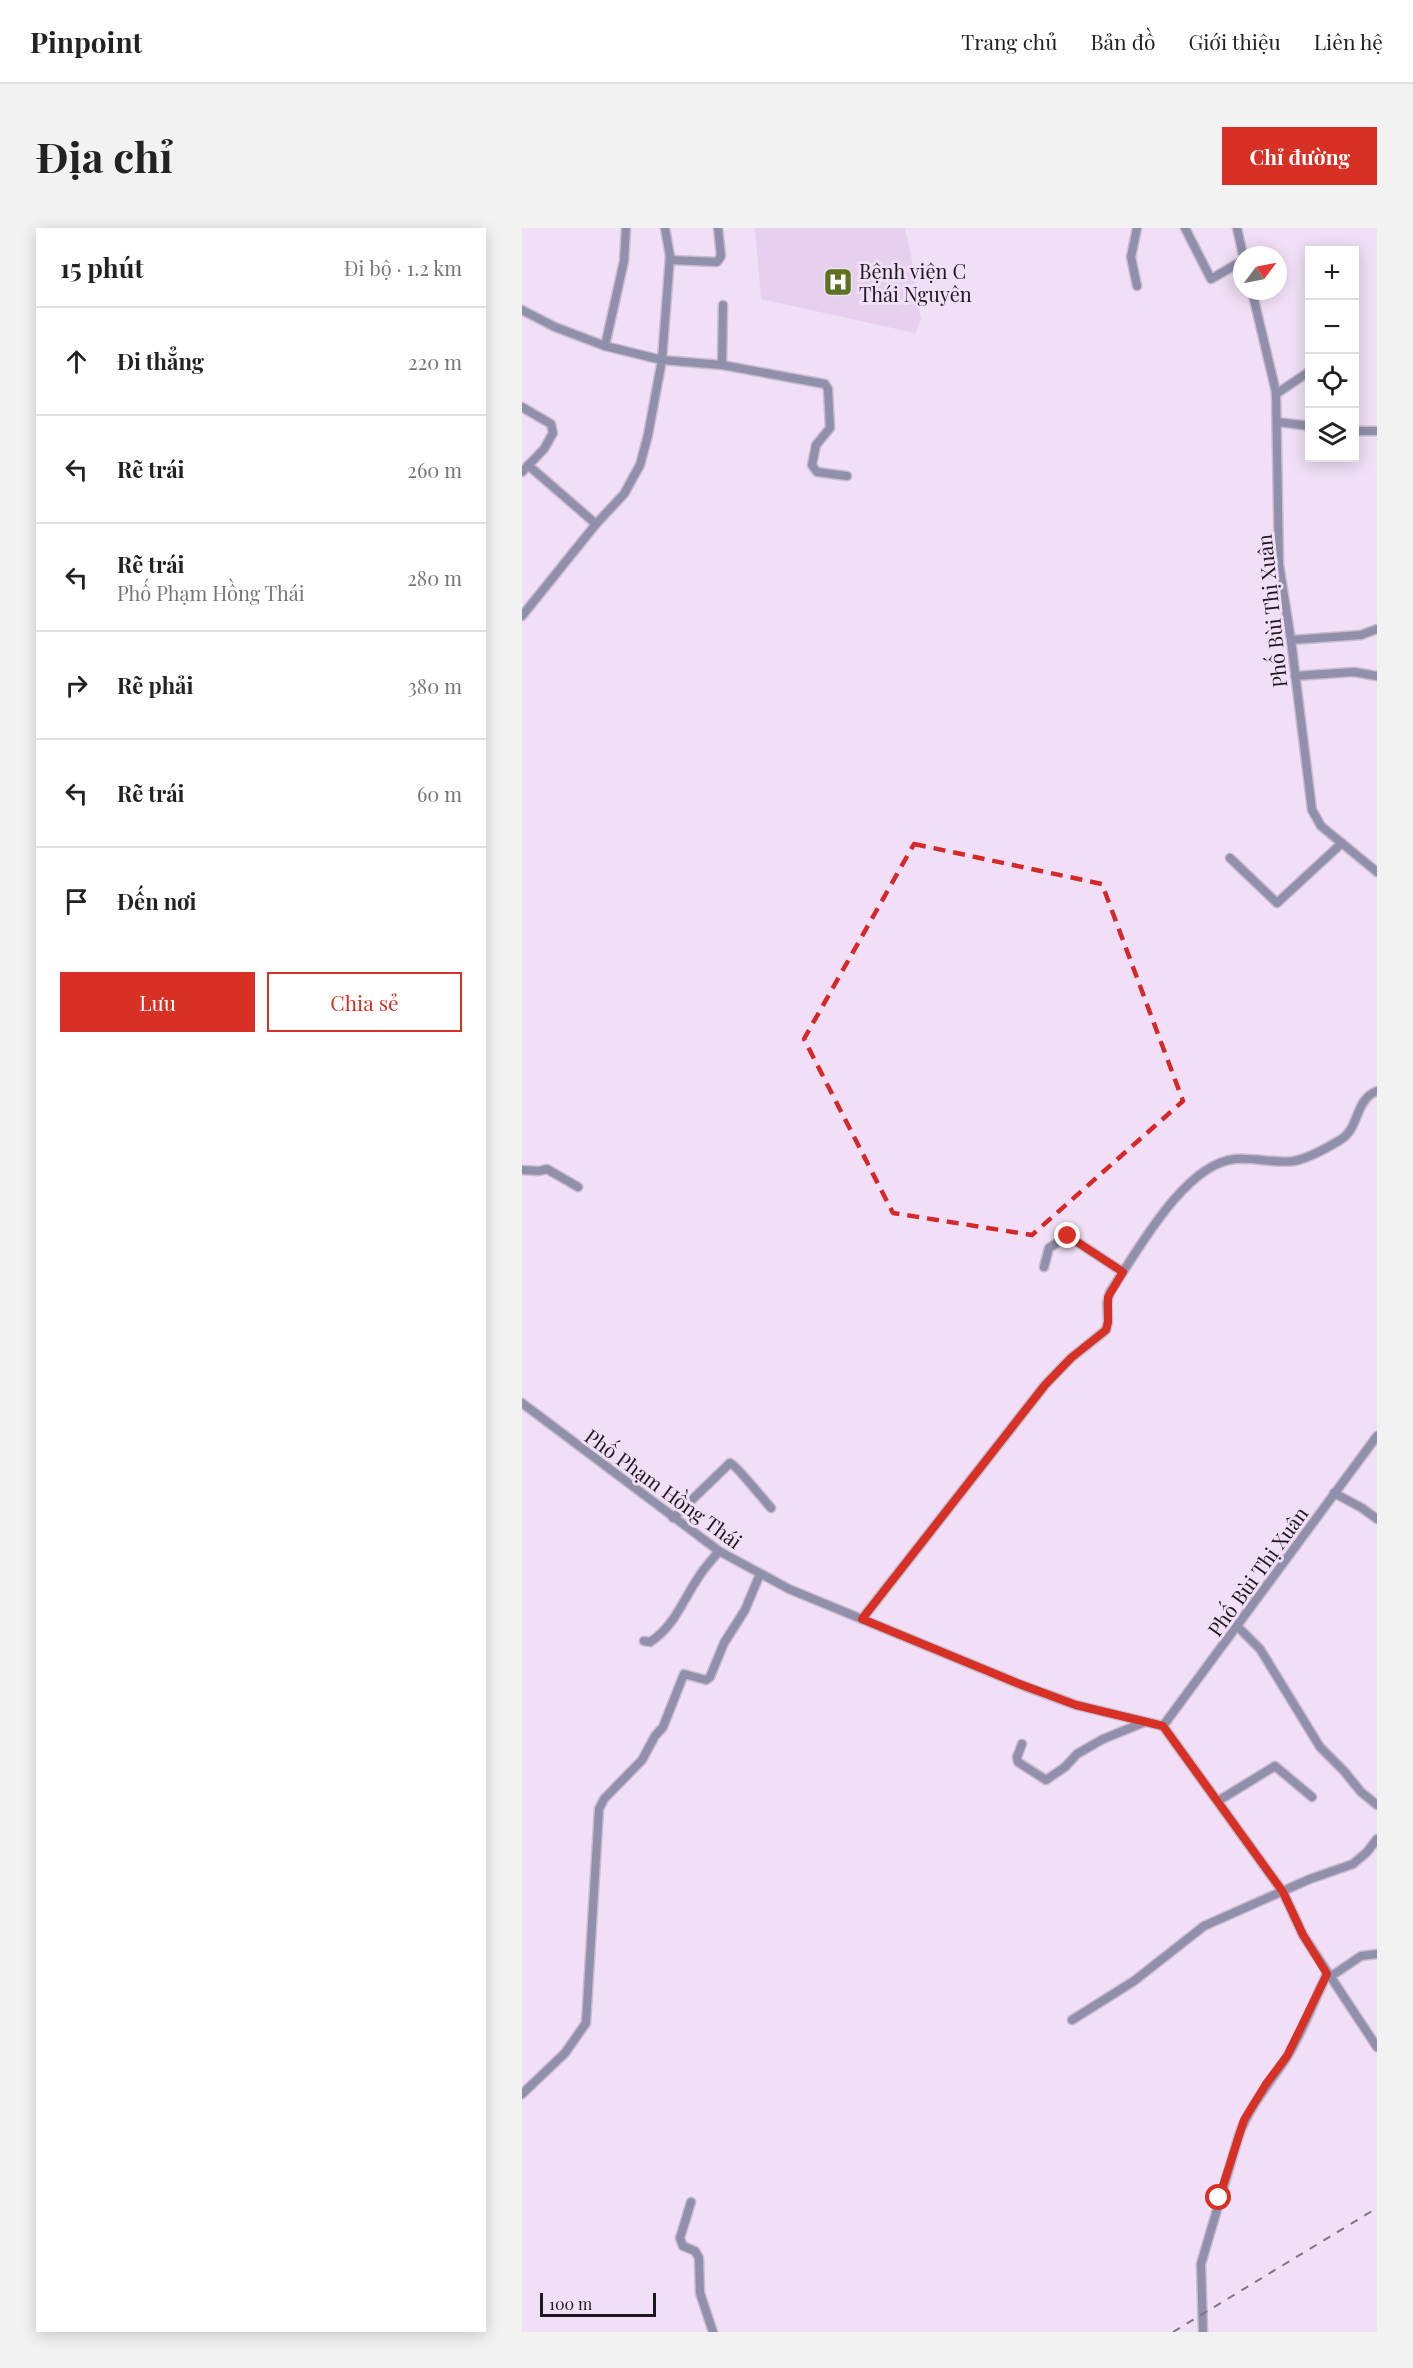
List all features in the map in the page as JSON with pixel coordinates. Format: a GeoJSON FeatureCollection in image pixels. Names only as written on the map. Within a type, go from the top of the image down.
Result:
{"type":"FeatureCollection","features":[{"type":"Feature","properties":{"kind":"street"},"geometry":{"type":"LineString","coordinates":[[605,346],[624,261],[626,228]]}},
{"type":"Feature","properties":{"kind":"street"},"geometry":{"type":"LineString","coordinates":[[522,616],[596,524],[624,494],[640,465],[662,360],[670,260],[664,228]]}},
{"type":"Feature","properties":{"kind":"street"},"geometry":{"type":"LineString","coordinates":[[670,260],[717,262],[721,255],[718,228]]}},
{"type":"Feature","properties":{"kind":"street"},"geometry":{"type":"LineString","coordinates":[[1137,228],[1131,257],[1137,286]]}},
{"type":"Feature","properties":{"kind":"street"},"geometry":{"type":"LineString","coordinates":[[1185,228],[1211,279],[1233,266]]}},
{"type":"Feature","properties":{"kind":"street"},"geometry":{"type":"LineString","coordinates":[[1237,228],[1241,246]]}},
{"type":"Feature","properties":{"kind":"street","name":"Phố Bùi Thị Xuân"},"geometry":{"type":"LineString","coordinates":[[1254,300],[1276,394],[1279,564],[1312,810],[1321,826],[1377,872]]}},
{"type":"Feature","properties":{"kind":"street"},"geometry":{"type":"LineString","coordinates":[[722,365],[723,305]]}},
{"type":"Feature","properties":{"kind":"street"},"geometry":{"type":"LineString","coordinates":[[522,310],[555,327],[605,346],[662,360],[722,365],[825,384],[831,424],[828,432],[816,446],[812,467],[820,473],[847,476]]}},
{"type":"Feature","properties":{"kind":"street"},"geometry":{"type":"LineString","coordinates":[[1276,394],[1305,374]]}},
{"type":"Feature","properties":{"kind":"street"},"geometry":{"type":"LineString","coordinates":[[522,407],[552,427],[551,439],[525,469],[596,524]]}},
{"type":"Feature","properties":{"kind":"street"},"geometry":{"type":"LineString","coordinates":[[1277,422],[1305,425]]}},
{"type":"Feature","properties":{"kind":"street"},"geometry":{"type":"LineString","coordinates":[[1359,431],[1377,430]]}},
{"type":"Feature","properties":{"kind":"street"},"geometry":{"type":"LineString","coordinates":[[1291,640],[1361,634],[1377,629]]}},
{"type":"Feature","properties":{"kind":"street"},"geometry":{"type":"LineString","coordinates":[[1295,676],[1354,672],[1377,676]]}},
{"type":"Feature","properties":{"kind":"street"},"geometry":{"type":"LineString","coordinates":[[1230,858],[1277,903],[1344,845]]}},
{"type":"Feature","properties":{"kind":"street"},"geometry":{"type":"LineString","coordinates":[[862,1619],[1045,1385],[1071,1358],[1106,1330],[1108,1297],[1178,1193],[1213,1167],[1238,1159],[1287,1161],[1302,1158],[1345,1137],[1364,1100],[1377,1091]]}},
{"type":"Feature","properties":{"kind":"street"},"geometry":{"type":"LineString","coordinates":[[522,1170],[548,1169],[578,1187]]}},
{"type":"Feature","properties":{"kind":"street"},"geometry":{"type":"LineString","coordinates":[[1044,1267],[1049,1248],[1068,1236],[1123,1272]]}},
{"type":"Feature","properties":{"kind":"street","name":"Phố Phạm Hồng Thái"},"geometry":{"type":"LineString","coordinates":[[522,1403],[673,1518],[719,1551],[760,1574],[1034,1690],[1076,1705],[1163,1726]]}},
{"type":"Feature","properties":{"kind":"street","name":"Phố Bùi Thị Xuân"},"geometry":{"type":"LineString","coordinates":[[1163,1726],[1377,1436]]}},
{"type":"Feature","properties":{"kind":"street"},"geometry":{"type":"LineString","coordinates":[[673,1518],[730,1463],[734,1464],[748,1484],[771,1508]]}},
{"type":"Feature","properties":{"kind":"street"},"geometry":{"type":"LineString","coordinates":[[1334,1493],[1362,1508],[1377,1520]]}},
{"type":"Feature","properties":{"kind":"street"},"geometry":{"type":"LineString","coordinates":[[644,1641],[650,1642],[662,1633],[700,1575],[719,1551]]}},
{"type":"Feature","properties":{"kind":"street"},"geometry":{"type":"LineString","coordinates":[[522,2094],[565,2053],[586,2023],[601,1804],[642,1760],[655,1736],[663,1727],[684,1674],[706,1680],[710,1677],[724,1643],[744,1610],[760,1574]]}},
{"type":"Feature","properties":{"kind":"street"},"geometry":{"type":"LineString","coordinates":[[1237,1626],[1260,1649],[1320,1747],[1361,1792],[1377,1805]]}},
{"type":"Feature","properties":{"kind":"street"},"geometry":{"type":"LineString","coordinates":[[1023,1744],[1017,1762],[1046,1780],[1065,1767],[1077,1754],[1103,1739],[1146,1722]]}},
{"type":"Feature","properties":{"kind":"street"},"geometry":{"type":"LineString","coordinates":[[1163,1726],[1283,1892],[1303,1935],[1377,2047]]}},
{"type":"Feature","properties":{"kind":"street"},"geometry":{"type":"LineString","coordinates":[[1218,1802],[1275,1766],[1312,1797]]}},
{"type":"Feature","properties":{"kind":"street"},"geometry":{"type":"LineString","coordinates":[[1072,2020],[1134,1982],[1204,1926],[1310,1879],[1353,1864],[1377,1839]]}},
{"type":"Feature","properties":{"kind":"street"},"geometry":{"type":"LineString","coordinates":[[1203,2332],[1201,2264],[1244,2120],[1266,2084],[1287,2056],[1328,1975],[1361,1956],[1377,1954]]}},
{"type":"Feature","properties":{"kind":"street"},"geometry":{"type":"LineString","coordinates":[[691,2202],[680,2238],[683,2246],[695,2251],[699,2258],[700,2293],[713,2332]]}},
{"type":"Feature","properties":{"kind":"highlighted area"},"geometry":{"type":"Polygon","coordinates":[[[914,844],[1102,884],[1183,1101],[1032,1235],[893,1213],[804,1039],[914,844]]]}},
{"type":"Feature","properties":{"kind":"shaded area","name":"Bệnh viện C Thái Nguyên"},"geometry":{"type":"Polygon","coordinates":[[[755,228],[905,228],[921,320],[915,333],[761,299],[755,228]]]}},
{"type":"Feature","properties":{"kind":"railway"},"geometry":{"type":"LineString","coordinates":[[1173,2332],[1377,2208]]}},
{"type":"Feature","properties":{"kind":"place","name":"Bệnh viện C Thái Nguyên"},"geometry":{"type":"Point","coordinates":[838,282]}},
{"type":"Feature","properties":{"kind":"route"},"geometry":{"type":"LineString","coordinates":[[1068,1236],[1123,1272],[1108,1297],[1106,1330],[1071,1358],[1045,1385],[862,1619],[1076,1705],[1163,1726],[1283,1892],[1303,1935],[1327,1974],[1287,2056],[1266,2084],[1244,2120],[1219,2198]]}}]}
